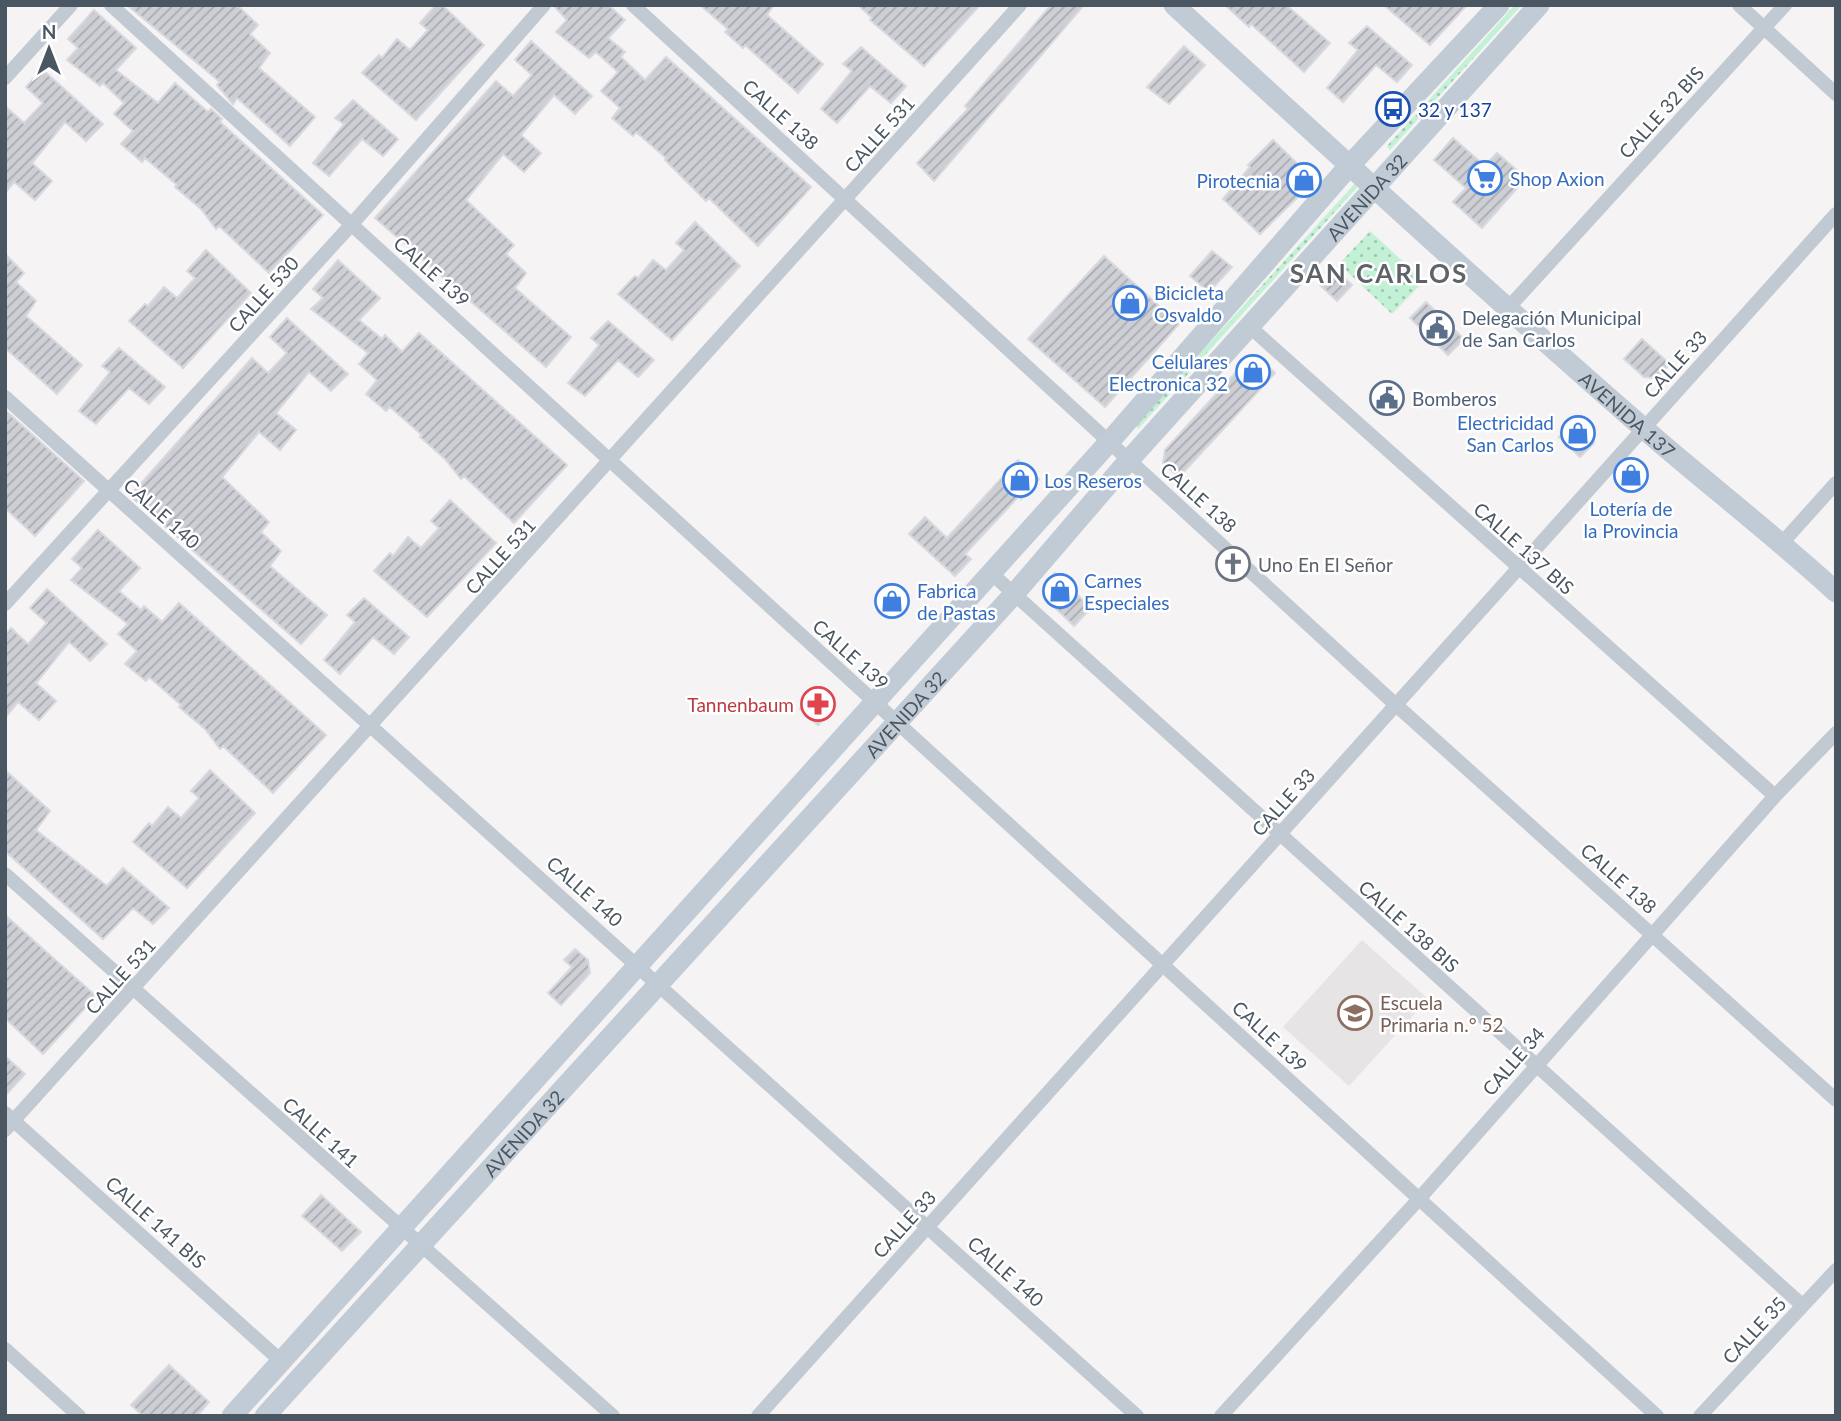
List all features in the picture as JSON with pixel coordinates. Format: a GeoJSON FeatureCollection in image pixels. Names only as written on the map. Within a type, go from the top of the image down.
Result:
{"type":"FeatureCollection","features":[{"type":"Feature","properties":{"kind":"main road","name":"AVENIDA 137"},"geometry":{"type":"LineString","coordinates":[[1174,5],[1373,188],[1643,428],[1782,543],[1836,592]]}},
{"type":"Feature","properties":{"kind":"main road","name":"AVENIDA 32"},"geometry":{"type":"LineString","coordinates":[[232,1416],[1110,441],[1349,166],[1499,5]]}},
{"type":"Feature","properties":{"kind":"main road","name":"AVENIDA 32"},"geometry":{"type":"LineString","coordinates":[[265,1416],[657,982],[1015,593],[1129,460],[1539,5]]}},
{"type":"Feature","properties":{"kind":"street"},"geometry":{"type":"LineString","coordinates":[[5,78],[71,5]]}},
{"type":"Feature","properties":{"kind":"street","name":"CALLE 139"},"geometry":{"type":"LineString","coordinates":[[111,5],[1164,963],[1418,1200],[1657,1416]]}},
{"type":"Feature","properties":{"kind":"street","name":"CALLE 530"},"geometry":{"type":"LineString","coordinates":[[5,604],[352,224],[544,5]]}},
{"type":"Feature","properties":{"kind":"street","name":"CALLE 138"},"geometry":{"type":"LineString","coordinates":[[632,5],[1396,705],[1836,1100]]}},
{"type":"Feature","properties":{"kind":"street","name":"CALLE 531"},"geometry":{"type":"LineString","coordinates":[[8,1121],[133,990],[372,727],[1020,5]]}},
{"type":"Feature","properties":{"kind":"street"},"geometry":{"type":"LineString","coordinates":[[1739,5],[1836,94]]}},
{"type":"Feature","properties":{"kind":"street","name":"CALLE 32 BIS"},"geometry":{"type":"LineString","coordinates":[[1509,307],[1784,5]]}},
{"type":"Feature","properties":{"kind":"street","name":"CALLE 33"},"geometry":{"type":"LineString","coordinates":[[758,1416],[1836,214]]}},
{"type":"Feature","properties":{"kind":"street","name":"CALLE 137 BIS"},"geometry":{"type":"LineString","coordinates":[[1249,326],[1775,796]]}},
{"type":"Feature","properties":{"kind":"street","name":"CALLE 140"},"geometry":{"type":"LineString","coordinates":[[5,397],[1137,1416]]}},
{"type":"Feature","properties":{"kind":"street"},"geometry":{"type":"LineString","coordinates":[[1782,543],[1836,483]]}},
{"type":"Feature","properties":{"kind":"street","name":"CALLE 138 BIS"},"geometry":{"type":"LineString","coordinates":[[991,573],[1802,1306]]}},
{"type":"Feature","properties":{"kind":"street","name":"CALLE 34"},"geometry":{"type":"LineString","coordinates":[[1221,1416],[1418,1200],[1775,796],[1836,733]]}},
{"type":"Feature","properties":{"kind":"street","name":"CALLE 141"},"geometry":{"type":"LineString","coordinates":[[5,874],[401,1230],[613,1416]]}},
{"type":"Feature","properties":{"kind":"street","name":"CALLE 141 BIS"},"geometry":{"type":"LineString","coordinates":[[8,1121],[281,1360]]}},
{"type":"Feature","properties":{"kind":"street","name":"CALLE 35"},"geometry":{"type":"LineString","coordinates":[[1700,1416],[1836,1270]]}},
{"type":"Feature","properties":{"kind":"street"},"geometry":{"type":"LineString","coordinates":[[5,1349],[79,1416]]}},
{"type":"Feature","properties":{"kind":"shaded area","name":"Escuela Primaria n.° 52"},"geometry":{"type":"Polygon","coordinates":[[[1362,940],[1428,999],[1349,1086],[1283,1027],[1362,940]]]}},
{"type":"Feature","properties":{"kind":"green space"},"geometry":{"type":"Polygon","coordinates":[[[1515,5],[1522,5],[1390,150],[1387,146],[1515,5]]]}},
{"type":"Feature","properties":{"kind":"green space"},"geometry":{"type":"Polygon","coordinates":[[[1359,179],[1362,182],[1138,429],[1135,425],[1359,179]]]}},
{"type":"Feature","properties":{"kind":"green space"},"geometry":{"type":"Polygon","coordinates":[[[1370,231],[1424,281],[1392,314],[1339,264],[1370,231]]]}},
{"type":"Feature","properties":{"kind":"building"},"geometry":{"type":"Polygon","coordinates":[[[127,5],[237,5],[258,25],[250,34],[270,53],[259,68],[315,117],[290,146],[237,98],[233,104],[217,85],[220,82],[127,5]]]}},
{"type":"Feature","properties":{"kind":"building"},"geometry":{"type":"Polygon","coordinates":[[[436,5],[442,5],[484,45],[416,120],[362,73],[379,55],[382,58],[397,39],[410,50],[428,30],[420,23],[436,5]]]}},
{"type":"Feature","properties":{"kind":"building"},"geometry":{"type":"Polygon","coordinates":[[[553,5],[608,5],[625,20],[608,38],[625,52],[621,57],[645,80],[666,57],[811,187],[758,246],[709,198],[706,201],[666,158],[636,132],[633,136],[612,118],[620,108],[601,91],[618,72],[596,52],[589,58],[556,32],[567,20],[553,5]]]}},
{"type":"Feature","properties":{"kind":"building"},"geometry":{"type":"Polygon","coordinates":[[[700,5],[774,5],[767,15],[823,64],[798,93],[745,45],[743,48],[725,32],[728,29],[700,5]]]}},
{"type":"Feature","properties":{"kind":"building"},"geometry":{"type":"Polygon","coordinates":[[[858,5],[980,5],[924,66],[870,20],[872,18],[858,5]]]}},
{"type":"Feature","properties":{"kind":"building"},"geometry":{"type":"Polygon","coordinates":[[[1051,5],[1084,5],[934,181],[917,163],[968,109],[965,106],[1051,5]]]}},
{"type":"Feature","properties":{"kind":"building"},"geometry":{"type":"Polygon","coordinates":[[[1225,5],[1286,5],[1330,43],[1304,72],[1251,24],[1249,27],[1225,5]]]}},
{"type":"Feature","properties":{"kind":"building"},"geometry":{"type":"Polygon","coordinates":[[[1384,5],[1467,5],[1430,45],[1384,5]]]}},
{"type":"Feature","properties":{"kind":"building"},"geometry":{"type":"Polygon","coordinates":[[[94,10],[136,48],[116,70],[158,103],[175,83],[208,112],[211,109],[222,119],[220,122],[323,215],[269,273],[219,226],[216,229],[201,209],[175,187],[177,185],[145,158],[142,162],[121,144],[133,131],[114,114],[124,103],[103,83],[100,86],[67,60],[78,48],[68,39],[94,10]]]}},
{"type":"Feature","properties":{"kind":"building"},"geometry":{"type":"Polygon","coordinates":[[[1367,26],[1412,65],[1397,82],[1376,65],[1343,102],[1327,88],[1358,50],[1349,43],[1367,26]]]}},
{"type":"Feature","properties":{"kind":"building"},"geometry":{"type":"Polygon","coordinates":[[[531,41],[592,96],[575,114],[554,95],[521,135],[541,153],[524,172],[503,154],[466,200],[514,245],[506,254],[526,273],[515,288],[571,337],[546,367],[375,218],[496,81],[513,96],[532,75],[515,60],[531,41]]]}},
{"type":"Feature","properties":{"kind":"building"},"geometry":{"type":"Polygon","coordinates":[[[1184,46],[1205,65],[1169,104],[1147,87],[1184,46]]]}},
{"type":"Feature","properties":{"kind":"building"},"geometry":{"type":"Polygon","coordinates":[[[861,47],[906,86],[891,103],[870,86],[837,123],[821,109],[852,71],[843,64],[861,47]]]}},
{"type":"Feature","properties":{"kind":"building"},"geometry":{"type":"Polygon","coordinates":[[[42,69],[103,124],[86,141],[65,122],[32,163],[52,181],[35,200],[14,182],[5,193],[5,106],[24,123],[43,103],[26,87],[42,69]]]}},
{"type":"Feature","properties":{"kind":"building"},"geometry":{"type":"Polygon","coordinates":[[[353,100],[398,139],[383,156],[362,139],[329,176],[313,163],[344,124],[335,118],[353,100]]]}},
{"type":"Feature","properties":{"kind":"building"},"geometry":{"type":"Polygon","coordinates":[[[1453,138],[1485,166],[1497,153],[1526,178],[1482,228],[1453,202],[1466,188],[1434,160],[1453,138]]]}},
{"type":"Feature","properties":{"kind":"building"},"geometry":{"type":"Polygon","coordinates":[[[1273,140],[1308,174],[1309,186],[1260,234],[1223,199],[1250,167],[1248,165],[1273,140]]]}},
{"type":"Feature","properties":{"kind":"building"},"geometry":{"type":"Polygon","coordinates":[[[695,222],[740,266],[672,340],[618,294],[635,276],[638,278],[653,260],[666,270],[684,250],[676,243],[695,222]]]}},
{"type":"Feature","properties":{"kind":"building"},"geometry":{"type":"Polygon","coordinates":[[[206,250],[251,293],[183,368],[129,321],[145,304],[148,306],[164,287],[177,298],[195,278],[187,271],[206,250]]]}},
{"type":"Feature","properties":{"kind":"building"},"geometry":{"type":"Polygon","coordinates":[[[1212,251],[1232,267],[1209,292],[1190,276],[1212,251]]]}},
{"type":"Feature","properties":{"kind":"building"},"geometry":{"type":"Polygon","coordinates":[[[5,254],[24,273],[16,282],[36,301],[26,316],[82,365],[57,394],[5,348],[5,254]]]}},
{"type":"Feature","properties":{"kind":"building"},"geometry":{"type":"Polygon","coordinates":[[[1104,256],[1179,324],[1105,407],[1028,339],[1104,256]]]}},
{"type":"Feature","properties":{"kind":"building"},"geometry":{"type":"Polygon","coordinates":[[[338,260],[380,298],[359,320],[382,339],[385,335],[402,352],[419,333],[567,465],[514,523],[464,476],[461,479],[445,459],[420,437],[422,435],[390,407],[386,411],[366,394],[377,380],[359,364],[368,353],[311,309],[323,298],[313,289],[338,260]]]}},
{"type":"Feature","properties":{"kind":"building"},"geometry":{"type":"Polygon","coordinates":[[[1335,269],[1352,285],[1337,301],[1320,285],[1335,269]]]}},
{"type":"Feature","properties":{"kind":"building","name":"Delegación Municipal de San Carlos"},"geometry":{"type":"Polygon","coordinates":[[[1426,302],[1464,339],[1448,355],[1410,318],[1426,302]]]}},
{"type":"Feature","properties":{"kind":"building"},"geometry":{"type":"Polygon","coordinates":[[[287,318],[348,374],[331,391],[309,372],[276,413],[296,430],[280,450],[259,432],[222,477],[269,522],[261,532],[281,551],[270,566],[327,615],[301,644],[130,496],[252,358],[268,373],[287,353],[270,337],[287,318]]]}},
{"type":"Feature","properties":{"kind":"building"},"geometry":{"type":"Polygon","coordinates":[[[608,321],[654,360],[638,377],[618,360],[585,396],[568,383],[599,345],[591,338],[608,321]]]}},
{"type":"Feature","properties":{"kind":"building"},"geometry":{"type":"Polygon","coordinates":[[[1642,339],[1670,364],[1657,378],[1644,377],[1624,359],[1642,339]]]}},
{"type":"Feature","properties":{"kind":"building"},"geometry":{"type":"Polygon","coordinates":[[[119,348],[165,387],[149,404],[129,388],[96,424],[79,411],[110,372],[102,366],[119,348]]]}},
{"type":"Feature","properties":{"kind":"building"},"geometry":{"type":"Polygon","coordinates":[[[1248,359],[1260,360],[1275,373],[1179,477],[1163,463],[1165,450],[1248,359]]]}},
{"type":"Feature","properties":{"kind":"building"},"geometry":{"type":"Polygon","coordinates":[[[5,410],[84,481],[35,536],[5,508],[5,410]]]}},
{"type":"Feature","properties":{"kind":"building","name":"Electricidad San Carlos"},"geometry":{"type":"Polygon","coordinates":[[[1579,417],[1591,429],[1594,443],[1580,457],[1559,437],[1579,417]]]}},
{"type":"Feature","properties":{"kind":"building"},"geometry":{"type":"Polygon","coordinates":[[[1018,460],[1039,479],[1021,499],[1019,496],[965,554],[971,559],[955,576],[909,534],[925,517],[947,538],[1018,460]]]}},
{"type":"Feature","properties":{"kind":"building"},"geometry":{"type":"Polygon","coordinates":[[[450,500],[496,543],[427,617],[374,571],[390,553],[393,556],[408,537],[421,548],[439,528],[431,521],[450,500]]]}},
{"type":"Feature","properties":{"kind":"building"},"geometry":{"type":"Polygon","coordinates":[[[98,530],[140,568],[119,591],[141,610],[144,606],[162,622],[179,603],[326,735],[273,793],[223,746],[220,749],[205,729],[149,677],[146,681],[125,664],[137,651],[118,634],[128,624],[71,580],[82,568],[72,559],[98,530]]]}},
{"type":"Feature","properties":{"kind":"building","name":"Carnes Especiales"},"geometry":{"type":"Polygon","coordinates":[[[1055,573],[1091,608],[1074,626],[1047,600],[1047,581],[1055,573]]]}},
{"type":"Feature","properties":{"kind":"building"},"geometry":{"type":"Polygon","coordinates":[[[47,589],[107,644],[90,661],[69,642],[36,683],[56,701],[39,720],[18,702],[5,718],[5,635],[11,628],[28,644],[47,623],[30,608],[47,589]]]}},
{"type":"Feature","properties":{"kind":"building"},"geometry":{"type":"Polygon","coordinates":[[[364,598],[409,637],[394,654],[373,637],[340,674],[324,660],[355,622],[347,615],[364,598]]]}},
{"type":"Feature","properties":{"kind":"building","name":"Tannenbaum"},"geometry":{"type":"Polygon","coordinates":[[[819,688],[832,699],[831,710],[818,725],[800,709],[819,688]]]}},
{"type":"Feature","properties":{"kind":"building"},"geometry":{"type":"Polygon","coordinates":[[[5,770],[50,811],[36,830],[107,886],[123,868],[169,908],[153,924],[133,908],[103,939],[5,851],[5,770]]]}},
{"type":"Feature","properties":{"kind":"building"},"geometry":{"type":"Polygon","coordinates":[[[210,770],[255,813],[187,888],[133,842],[149,823],[152,826],[168,807],[181,818],[199,798],[191,791],[210,770]]]}},
{"type":"Feature","properties":{"kind":"building"},"geometry":{"type":"Polygon","coordinates":[[[5,915],[96,996],[43,1054],[5,1018],[5,915]]]}},
{"type":"Feature","properties":{"kind":"building"},"geometry":{"type":"Polygon","coordinates":[[[575,949],[588,960],[590,973],[561,1005],[548,993],[572,967],[564,960],[575,949]]]}},
{"type":"Feature","properties":{"kind":"building"},"geometry":{"type":"Polygon","coordinates":[[[5,1056],[25,1074],[5,1096],[5,1056]]]}},
{"type":"Feature","properties":{"kind":"building"},"geometry":{"type":"Polygon","coordinates":[[[321,1195],[361,1232],[342,1251],[302,1216],[321,1195]]]}},
{"type":"Feature","properties":{"kind":"building"},"geometry":{"type":"Polygon","coordinates":[[[169,1365],[209,1402],[197,1416],[143,1416],[131,1405],[169,1365]]]}},
{"type":"Feature","properties":{"kind":"place","name":"32 y 137"},"geometry":{"type":"Point","coordinates":[1393,109]}},
{"type":"Feature","properties":{"kind":"place","name":"Shop Axion"},"geometry":{"type":"Point","coordinates":[1485,178]}},
{"type":"Feature","properties":{"kind":"place","name":"Pirotecnia"},"geometry":{"type":"Point","coordinates":[1304,180]}},
{"type":"Feature","properties":{"kind":"place","name":"Bicicleta Osvaldo"},"geometry":{"type":"Point","coordinates":[1130,303]}},
{"type":"Feature","properties":{"kind":"place","name":"Delegación Municipal de San Carlos"},"geometry":{"type":"Point","coordinates":[1437,328]}},
{"type":"Feature","properties":{"kind":"place","name":"Celulares Electronica 32"},"geometry":{"type":"Point","coordinates":[1253,372]}},
{"type":"Feature","properties":{"kind":"place","name":"Bomberos"},"geometry":{"type":"Point","coordinates":[1387,398]}},
{"type":"Feature","properties":{"kind":"place","name":"Electricidad San Carlos"},"geometry":{"type":"Point","coordinates":[1578,433]}},
{"type":"Feature","properties":{"kind":"place","name":"Lotería de la Provincia"},"geometry":{"type":"Point","coordinates":[1631,475]}},
{"type":"Feature","properties":{"kind":"place","name":"Los Reseros"},"geometry":{"type":"Point","coordinates":[1020,480]}},
{"type":"Feature","properties":{"kind":"place","name":"Uno En El Señor"},"geometry":{"type":"Point","coordinates":[1233,564]}},
{"type":"Feature","properties":{"kind":"place","name":"Carnes Especiales"},"geometry":{"type":"Point","coordinates":[1060,591]}},
{"type":"Feature","properties":{"kind":"place","name":"Fabrica de Pastas"},"geometry":{"type":"Point","coordinates":[892,601]}},
{"type":"Feature","properties":{"kind":"place","name":"Tannenbaum"},"geometry":{"type":"Point","coordinates":[818,704]}},
{"type":"Feature","properties":{"kind":"place","name":"Escuela Primaria n.° 52"},"geometry":{"type":"Point","coordinates":[1355,1013]}},
{"type":"Feature","properties":{"kind":"district","name":"SAN CARLOS"},"geometry":{"type":"Point","coordinates":[1379,273]}}]}
